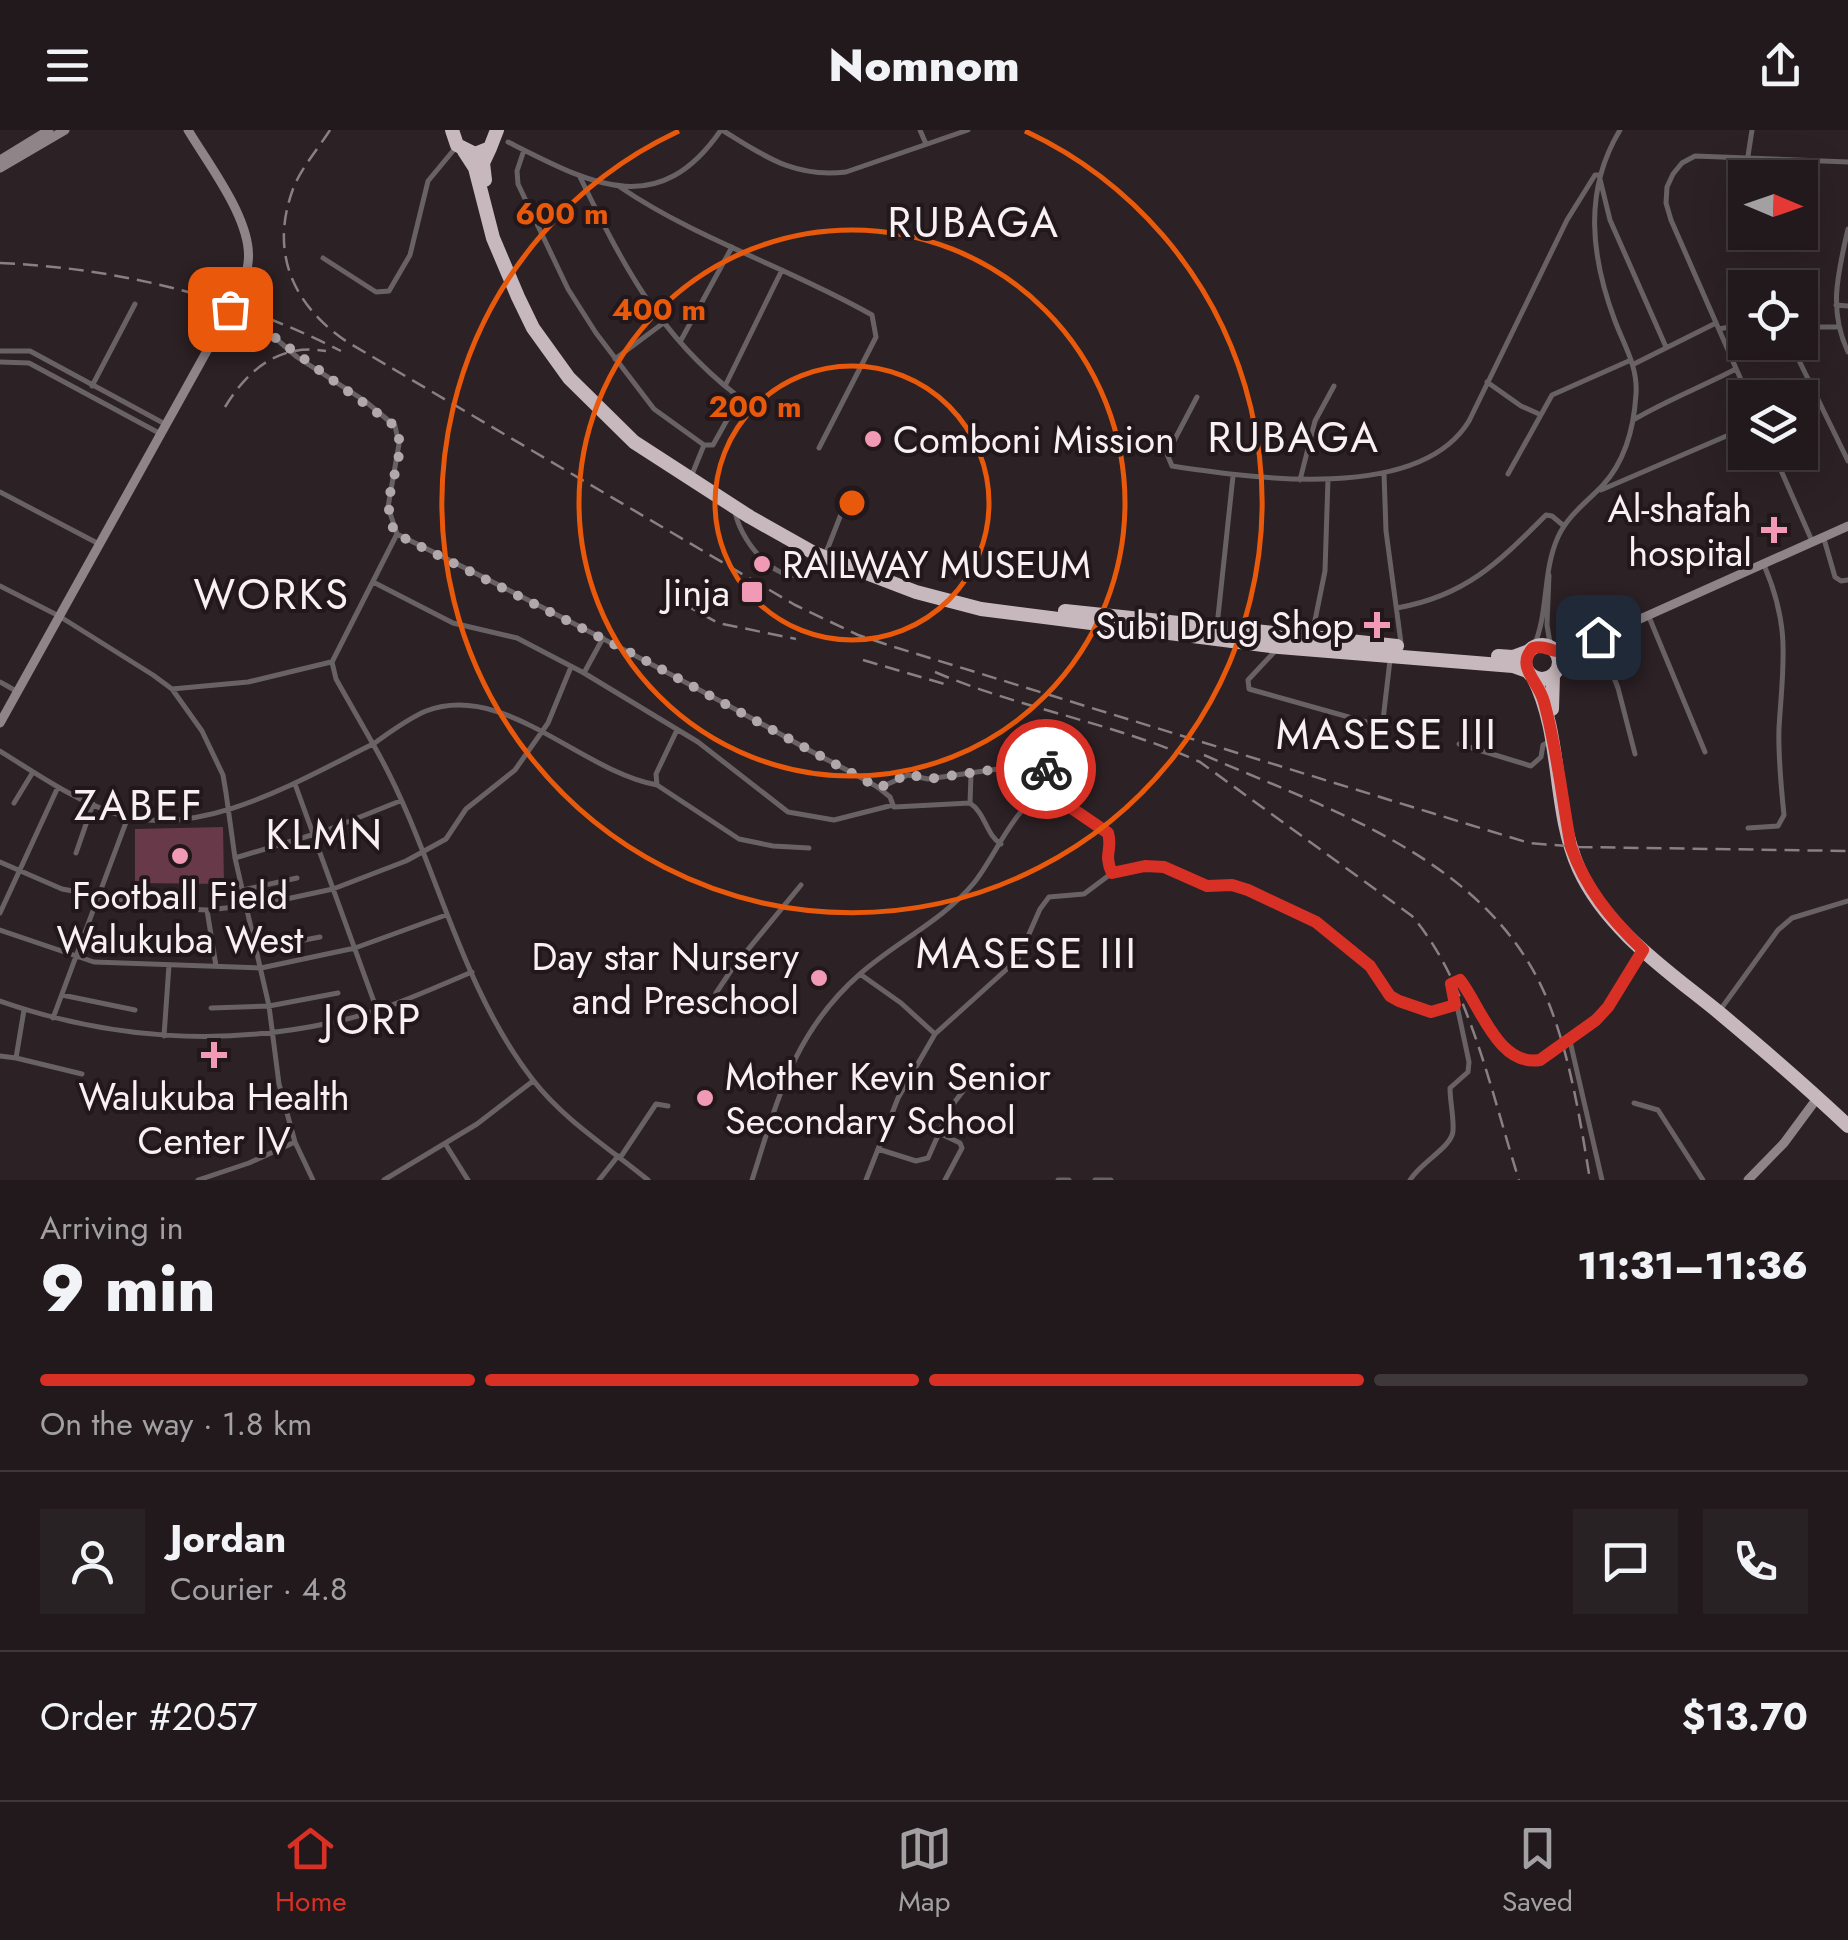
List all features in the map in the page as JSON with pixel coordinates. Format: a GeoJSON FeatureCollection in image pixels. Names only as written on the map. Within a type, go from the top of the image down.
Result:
{"type":"FeatureCollection","features":[{"type":"Feature","properties":{"kind":"highway"},"geometry":{"type":"LineString","coordinates":[[452,130],[475,168],[484,211],[504,269],[533,328],[590,401],[634,442],[735,507],[825,554],[916,592],[981,610],[1279,647],[1502,656],[1520,656],[1531,649]]}},
{"type":"Feature","properties":{"kind":"highway"},"geometry":{"type":"LineString","coordinates":[[461,148],[475,154],[497,138]]}},
{"type":"Feature","properties":{"kind":"highway"},"geometry":{"type":"LineString","coordinates":[[497,138],[482,167],[496,222],[515,273],[540,321],[572,367],[616,415],[693,472],[825,554],[981,600],[1312,637],[1513,666],[1540,679],[1554,659]]}},
{"type":"Feature","properties":{"kind":"highway"},"geometry":{"type":"LineString","coordinates":[[1531,649],[1554,659]]}},
{"type":"Feature","properties":{"kind":"highway"},"geometry":{"type":"LineString","coordinates":[[1531,649],[1525,660],[1544,701],[1571,847],[1579,869],[1607,912],[1643,950],[1848,1126]]}},
{"type":"Feature","properties":{"kind":"highway"},"geometry":{"type":"LineString","coordinates":[[1554,659],[1551,705],[1564,779],[1580,848],[1596,884],[1632,930],[1848,1115]]}},
{"type":"Feature","properties":{"kind":"street"},"geometry":{"type":"LineString","coordinates":[[0,160],[42,135],[64,130]]}},
{"type":"Feature","properties":{"kind":"street"},"geometry":{"type":"LineString","coordinates":[[0,722],[230,309],[246,273],[248,240],[238,214],[188,130]]}},
{"type":"Feature","properties":{"kind":"street"},"geometry":{"type":"LineString","coordinates":[[497,138],[580,177],[620,187],[648,184],[674,175],[702,155],[722,130],[785,167],[816,174],[846,172],[968,130]]}},
{"type":"Feature","properties":{"kind":"street"},"geometry":{"type":"LineString","coordinates":[[920,130],[926,144]]}},
{"type":"Feature","properties":{"kind":"street"},"geometry":{"type":"LineString","coordinates":[[1531,649],[1538,636],[1549,567],[1564,526],[1619,462],[1633,420],[1636,382],[1597,262],[1594,222],[1599,176],[1620,130]]}},
{"type":"Feature","properties":{"kind":"street"},"geometry":{"type":"LineString","coordinates":[[1748,156],[1752,130]]}},
{"type":"Feature","properties":{"kind":"street"},"geometry":{"type":"LineString","coordinates":[[0,168],[42,135]]}},
{"type":"Feature","properties":{"kind":"street"},"geometry":{"type":"LineString","coordinates":[[323,258],[376,292],[389,291],[410,255],[428,182],[461,148]]}},
{"type":"Feature","properties":{"kind":"street"},"geometry":{"type":"LineString","coordinates":[[524,150],[517,171],[518,184],[577,305],[654,409],[704,445],[713,445],[737,402],[735,394],[662,324],[632,277],[580,177]]}},
{"type":"Feature","properties":{"kind":"street"},"geometry":{"type":"LineString","coordinates":[[1741,380],[1671,220],[1667,187],[1682,164],[1694,156],[1848,162]]}},
{"type":"Feature","properties":{"kind":"street"},"geometry":{"type":"LineString","coordinates":[[1599,176],[1610,220],[1666,346]]}},
{"type":"Feature","properties":{"kind":"street"},"geometry":{"type":"LineString","coordinates":[[1198,397],[1168,454],[1168,464],[1233,476],[1328,479],[1384,472],[1420,460],[1454,442],[1469,421],[1567,220],[1592,178],[1599,176]]}},
{"type":"Feature","properties":{"kind":"street"},"geometry":{"type":"LineString","coordinates":[[620,187],[641,202],[872,315],[876,337],[818,448]]}},
{"type":"Feature","properties":{"kind":"street"},"geometry":{"type":"LineString","coordinates":[[1848,229],[1836,305],[1836,327],[1848,352]]}},
{"type":"Feature","properties":{"kind":"street"},"geometry":{"type":"LineString","coordinates":[[680,342],[732,247]]}},
{"type":"Feature","properties":{"kind":"street"},"geometry":{"type":"LineString","coordinates":[[724,386],[782,270]]}},
{"type":"Feature","properties":{"kind":"street"},"geometry":{"type":"LineString","coordinates":[[92,386],[135,304]]}},
{"type":"Feature","properties":{"kind":"street"},"geometry":{"type":"LineString","coordinates":[[1836,305],[1848,306]]}},
{"type":"Feature","properties":{"kind":"street"},"geometry":{"type":"LineString","coordinates":[[230,309],[395,426],[400,444],[388,506],[396,534],[332,662],[336,680],[373,744],[446,916],[510,1046],[564,1114],[648,1180]]}},
{"type":"Feature","properties":{"kind":"street"},"geometry":{"type":"LineString","coordinates":[[615,359],[662,324]]}},
{"type":"Feature","properties":{"kind":"street"},"geometry":{"type":"LineString","coordinates":[[1508,474],[1552,395],[1666,346],[1728,325]]}},
{"type":"Feature","properties":{"kind":"street"},"geometry":{"type":"LineString","coordinates":[[1818,327],[1836,327]]}},
{"type":"Feature","properties":{"kind":"street"},"geometry":{"type":"LineString","coordinates":[[0,351],[30,351],[162,429]]}},
{"type":"Feature","properties":{"kind":"street"},"geometry":{"type":"LineString","coordinates":[[1799,360],[1848,461]]}},
{"type":"Feature","properties":{"kind":"street"},"geometry":{"type":"LineString","coordinates":[[0,362],[29,363],[162,429]]}},
{"type":"Feature","properties":{"kind":"street"},"geometry":{"type":"LineString","coordinates":[[1633,420],[1736,369]]}},
{"type":"Feature","properties":{"kind":"street"},"geometry":{"type":"LineString","coordinates":[[72,386],[77,378]]}},
{"type":"Feature","properties":{"kind":"street"},"geometry":{"type":"LineString","coordinates":[[1487,382],[1539,414]]}},
{"type":"Feature","properties":{"kind":"street"},"geometry":{"type":"LineString","coordinates":[[1300,480],[1315,421],[1334,386]]}},
{"type":"Feature","properties":{"kind":"street"},"geometry":{"type":"LineString","coordinates":[[103,402],[108,394]]}},
{"type":"Feature","properties":{"kind":"street"},"geometry":{"type":"LineString","coordinates":[[1594,493],[1728,435]]}},
{"type":"Feature","properties":{"kind":"street"},"geometry":{"type":"LineString","coordinates":[[693,472],[704,445]]}},
{"type":"Feature","properties":{"kind":"street"},"geometry":{"type":"LineString","coordinates":[[1782,470],[1836,577],[1848,580]]}},
{"type":"Feature","properties":{"kind":"street"},"geometry":{"type":"LineString","coordinates":[[1279,647],[1250,677],[1247,686],[1380,724],[1396,650],[1397,608],[1386,531],[1384,472]]}},
{"type":"Feature","properties":{"kind":"street"},"geometry":{"type":"LineString","coordinates":[[1217,626],[1233,476]]}},
{"type":"Feature","properties":{"kind":"street"},"geometry":{"type":"LineString","coordinates":[[1312,637],[1326,571],[1328,479]]}},
{"type":"Feature","properties":{"kind":"street"},"geometry":{"type":"LineString","coordinates":[[0,492],[99,544]]}},
{"type":"Feature","properties":{"kind":"street"},"geometry":{"type":"LineString","coordinates":[[735,507],[742,535],[756,556],[784,572],[800,575],[810,572],[825,554],[846,504]]}},
{"type":"Feature","properties":{"kind":"street"},"geometry":{"type":"LineString","coordinates":[[1397,608],[1421,602],[1489,571],[1546,515],[1564,526]]}},
{"type":"Feature","properties":{"kind":"street"},"geometry":{"type":"LineString","coordinates":[[1549,567],[1547,625],[1554,659],[1848,526]]}},
{"type":"Feature","properties":{"kind":"street"},"geometry":{"type":"LineString","coordinates":[[396,534],[603,638],[879,788],[902,805]]}},
{"type":"Feature","properties":{"kind":"street"},"geometry":{"type":"LineString","coordinates":[[1748,828],[1778,826],[1784,814],[1779,740],[1784,634],[1781,612],[1763,562]]}},
{"type":"Feature","properties":{"kind":"street"},"geometry":{"type":"LineString","coordinates":[[372,582],[453,623],[517,638],[584,673],[718,755],[788,812],[834,820],[902,805],[970,804],[979,810],[992,838],[1001,844]]}},
{"type":"Feature","properties":{"kind":"street"},"geometry":{"type":"LineString","coordinates":[[0,586],[59,616],[172,689],[191,713],[213,753],[222,776],[235,858],[270,1006],[279,1084],[295,1142],[313,1180]]}},
{"type":"Feature","properties":{"kind":"street"},"geometry":{"type":"LineString","coordinates":[[1648,614],[1704,752]]}},
{"type":"Feature","properties":{"kind":"street"},"geometry":{"type":"LineString","coordinates":[[1598,637],[1618,688],[1635,754]]}},
{"type":"Feature","properties":{"kind":"street"},"geometry":{"type":"LineString","coordinates":[[584,673],[603,638]]}},
{"type":"Feature","properties":{"kind":"street"},"geometry":{"type":"LineString","coordinates":[[172,689],[248,682],[332,662]]}},
{"type":"Feature","properties":{"kind":"street"},"geometry":{"type":"LineString","coordinates":[[0,862],[50,885],[165,908],[247,906],[333,889],[446,840],[466,810],[514,770],[548,723],[571,668]]}},
{"type":"Feature","properties":{"kind":"street"},"geometry":{"type":"LineString","coordinates":[[0,682],[18,692]]}},
{"type":"Feature","properties":{"kind":"street"},"geometry":{"type":"LineString","coordinates":[[0,751],[93,804],[128,817],[169,818],[228,810],[295,784],[373,744],[419,714],[443,706],[480,706],[541,732],[610,770],[657,785],[739,840],[809,848]]}},
{"type":"Feature","properties":{"kind":"street"},"geometry":{"type":"LineString","coordinates":[[657,785],[656,774],[677,730]]}},
{"type":"Feature","properties":{"kind":"street"},"geometry":{"type":"LineString","coordinates":[[1459,744],[1530,766],[1542,758],[1543,745],[1551,740]]}},
{"type":"Feature","properties":{"kind":"street"},"geometry":{"type":"LineString","coordinates":[[879,788],[908,774],[928,779],[1040,766],[1076,814],[1108,833],[1106,858],[1112,873]]}},
{"type":"Feature","properties":{"kind":"street"},"geometry":{"type":"LineString","coordinates":[[14,803],[33,772]]}},
{"type":"Feature","properties":{"kind":"street"},"geometry":{"type":"LineString","coordinates":[[970,804],[971,774]]}},
{"type":"Feature","properties":{"kind":"street"},"geometry":{"type":"LineString","coordinates":[[295,784],[377,1010]]}},
{"type":"Feature","properties":{"kind":"street"},"geometry":{"type":"LineString","coordinates":[[0,913],[3,899],[58,787]]}},
{"type":"Feature","properties":{"kind":"street"},"geometry":{"type":"LineString","coordinates":[[752,1180],[780,1088],[819,1017],[860,974],[951,907],[976,880],[1033,798],[1056,788]]}},
{"type":"Feature","properties":{"kind":"street"},"geometry":{"type":"LineString","coordinates":[[890,797],[891,808]]}},
{"type":"Feature","properties":{"kind":"street"},"geometry":{"type":"LineString","coordinates":[[235,858],[314,834],[400,801]]}},
{"type":"Feature","properties":{"kind":"street"},"geometry":{"type":"LineString","coordinates":[[76,854],[93,804]]}},
{"type":"Feature","properties":{"kind":"street"},"geometry":{"type":"LineString","coordinates":[[54,1018],[128,817]]}},
{"type":"Feature","properties":{"kind":"street"},"geometry":{"type":"LineString","coordinates":[[866,1180],[898,1098],[936,1034],[1018,959],[1049,897],[1084,894],[1112,873],[1145,866],[1164,867],[1207,886],[1232,885],[1248,890],[1316,922],[1370,966],[1390,996],[1399,1001],[1431,1012],[1455,1005]]}},
{"type":"Feature","properties":{"kind":"street"},"geometry":{"type":"LineString","coordinates":[[243,890],[297,878]]}},
{"type":"Feature","properties":{"kind":"street"},"geometry":{"type":"LineString","coordinates":[[716,993],[801,885]]}},
{"type":"Feature","properties":{"kind":"street"},"geometry":{"type":"LineString","coordinates":[[1723,1006],[1778,930],[1792,918],[1848,901]]}},
{"type":"Feature","properties":{"kind":"street"},"geometry":{"type":"LineString","coordinates":[[206,910],[216,966]]}},
{"type":"Feature","properties":{"kind":"street"},"geometry":{"type":"LineString","coordinates":[[0,930],[77,958],[113,964],[261,968],[355,948],[446,916]]}},
{"type":"Feature","properties":{"kind":"street"},"geometry":{"type":"LineString","coordinates":[[257,948],[320,937]]}},
{"type":"Feature","properties":{"kind":"street"},"geometry":{"type":"LineString","coordinates":[[1410,1180],[1421,1164],[1448,1144],[1452,1136],[1450,1088],[1464,1078],[1469,1066],[1450,986],[1456,980],[1463,983],[1496,1036],[1522,1060],[1540,1060],[1570,1042],[1608,1007],[1643,950]]}},
{"type":"Feature","properties":{"kind":"street"},"geometry":{"type":"LineString","coordinates":[[164,1036],[169,965]]}},
{"type":"Feature","properties":{"kind":"street"},"geometry":{"type":"LineString","coordinates":[[0,1002],[125,1032],[164,1036],[272,1034],[377,1010],[472,972]]}},
{"type":"Feature","properties":{"kind":"street"},"geometry":{"type":"LineString","coordinates":[[860,974],[936,1034]]}},
{"type":"Feature","properties":{"kind":"street"},"geometry":{"type":"LineString","coordinates":[[212,1008],[270,1006],[338,993]]}},
{"type":"Feature","properties":{"kind":"street"},"geometry":{"type":"LineString","coordinates":[[62,995],[135,1010]]}},
{"type":"Feature","properties":{"kind":"street"},"geometry":{"type":"LineString","coordinates":[[16,1058],[24,1010]]}},
{"type":"Feature","properties":{"kind":"street"},"geometry":{"type":"LineString","coordinates":[[1570,1042],[1602,1180]]}},
{"type":"Feature","properties":{"kind":"street"},"geometry":{"type":"LineString","coordinates":[[0,1056],[82,1074]]}},
{"type":"Feature","properties":{"kind":"street"},"geometry":{"type":"LineString","coordinates":[[878,1149],[916,1161],[925,1160],[934,1150],[955,1102],[984,1073]]}},
{"type":"Feature","properties":{"kind":"street"},"geometry":{"type":"LineString","coordinates":[[384,1180],[446,1145],[534,1081]]}},
{"type":"Feature","properties":{"kind":"street"},"geometry":{"type":"LineString","coordinates":[[1748,1180],[1784,1143],[1818,1097]]}},
{"type":"Feature","properties":{"kind":"street"},"geometry":{"type":"LineString","coordinates":[[1634,1103],[1658,1110],[1703,1180]]}},
{"type":"Feature","properties":{"kind":"street"},"geometry":{"type":"LineString","coordinates":[[599,1180],[656,1104],[668,1106]]}},
{"type":"Feature","properties":{"kind":"street"},"geometry":{"type":"LineString","coordinates":[[939,1132],[962,1148],[945,1180]]}},
{"type":"Feature","properties":{"kind":"street"},"geometry":{"type":"LineString","coordinates":[[198,1180],[295,1142]]}},
{"type":"Feature","properties":{"kind":"street"},"geometry":{"type":"LineString","coordinates":[[446,1145],[468,1180]]}},
{"type":"Feature","properties":{"kind":"street"},"geometry":{"type":"LineString","coordinates":[[1058,1180],[1069,1180]]}},
{"type":"Feature","properties":{"kind":"street"},"geometry":{"type":"LineString","coordinates":[[1095,1180],[1111,1180]]}},
{"type":"Feature","properties":{"kind":"shaded area","name":"Football Field Walukuba West"},"geometry":{"type":"Polygon","coordinates":[[[223,827],[224,884],[135,883],[135,829],[223,827]]]}},
{"type":"Feature","properties":{"kind":"railway"},"geometry":{"type":"LineString","coordinates":[[330,130],[296,181],[284,235],[291,277],[301,296],[330,329],[795,605],[858,635],[1529,843],[1848,851]]}},
{"type":"Feature","properties":{"kind":"railway"},"geometry":{"type":"LineString","coordinates":[[0,263],[89,271],[175,289],[260,315],[341,351]]}},
{"type":"Feature","properties":{"kind":"railway"},"geometry":{"type":"LineString","coordinates":[[225,407],[244,381],[267,362],[294,351],[326,351]]}},
{"type":"Feature","properties":{"kind":"railway"},"geometry":{"type":"LineString","coordinates":[[682,603],[718,623],[796,639]]}},
{"type":"Feature","properties":{"kind":"railway"},"geometry":{"type":"LineString","coordinates":[[863,660],[948,685]]}},
{"type":"Feature","properties":{"kind":"railway"},"geometry":{"type":"LineString","coordinates":[[935,672],[1200,762],[1412,916],[1432,943],[1464,1006],[1519,1180]]}},
{"type":"Feature","properties":{"kind":"railway"},"geometry":{"type":"LineString","coordinates":[[1204,755],[1306,798],[1406,848],[1452,879],[1492,915],[1526,958],[1551,1009],[1570,1072],[1590,1180]]}},
{"type":"Feature","properties":{"kind":"way so far"},"geometry":{"type":"LineString","coordinates":[[230,309],[395,426],[400,444],[389,488],[388,516],[396,534],[639,657],[879,788],[908,774],[928,779],[1012,767],[1046,769]]}},
{"type":"Feature","properties":{"kind":"place","name":"Comboni Mission"},"geometry":{"type":"Point","coordinates":[873,439]}},
{"type":"Feature","properties":{"kind":"place","name":"Al-shafah hospital"},"geometry":{"type":"Point","coordinates":[1774,530]}},
{"type":"Feature","properties":{"kind":"place","name":"RAILWAY MUSEUM"},"geometry":{"type":"Point","coordinates":[762,564]}},
{"type":"Feature","properties":{"kind":"place","name":"Jinja"},"geometry":{"type":"Point","coordinates":[752,592]}},
{"type":"Feature","properties":{"kind":"place","name":"Subi Drug Shop"},"geometry":{"type":"Point","coordinates":[1377,625]}},
{"type":"Feature","properties":{"kind":"place","name":"Football Field Walukuba West"},"geometry":{"type":"Point","coordinates":[180,856]}},
{"type":"Feature","properties":{"kind":"place","name":"Day star Nursery and Preschool"},"geometry":{"type":"Point","coordinates":[819,978]}},
{"type":"Feature","properties":{"kind":"place","name":"Walukuba Health Center IV"},"geometry":{"type":"Point","coordinates":[214,1055]}},
{"type":"Feature","properties":{"kind":"place","name":"Mother Kevin Senior Secondary School"},"geometry":{"type":"Point","coordinates":[705,1098]}},
{"type":"Feature","properties":{"kind":"district","name":"RUBAGA"},"geometry":{"type":"Point","coordinates":[974,222]}},
{"type":"Feature","properties":{"kind":"district","name":"RUBAGA"},"geometry":{"type":"Point","coordinates":[1294,437]}},
{"type":"Feature","properties":{"kind":"district","name":"WORKS"},"geometry":{"type":"Point","coordinates":[272,594]}},
{"type":"Feature","properties":{"kind":"district","name":"MASESE III"},"geometry":{"type":"Point","coordinates":[1387,734]}},
{"type":"Feature","properties":{"kind":"district","name":"ZABEF"},"geometry":{"type":"Point","coordinates":[139,805]}},
{"type":"Feature","properties":{"kind":"district","name":"KLMN"},"geometry":{"type":"Point","coordinates":[325,834]}},
{"type":"Feature","properties":{"kind":"district","name":"MASESE III"},"geometry":{"type":"Point","coordinates":[1027,953]}},
{"type":"Feature","properties":{"kind":"district","name":"JORP"},"geometry":{"type":"Point","coordinates":[373,1019]}},
{"type":"Feature","properties":{"kind":"route"},"geometry":{"type":"LineString","coordinates":[[1046,769],[1067,805],[1108,833],[1106,861],[1112,873],[1145,866],[1164,867],[1207,886],[1232,885],[1248,890],[1316,922],[1360,956],[1390,996],[1424,1010],[1431,1012],[1455,1005],[1451,984],[1460,980],[1481,1016],[1514,1055],[1530,1062],[1540,1060],[1596,1020],[1643,950],[1607,912],[1579,869],[1571,847],[1544,701],[1525,666],[1526,656],[1533,648],[1573,648],[1598,637]]}}]}
